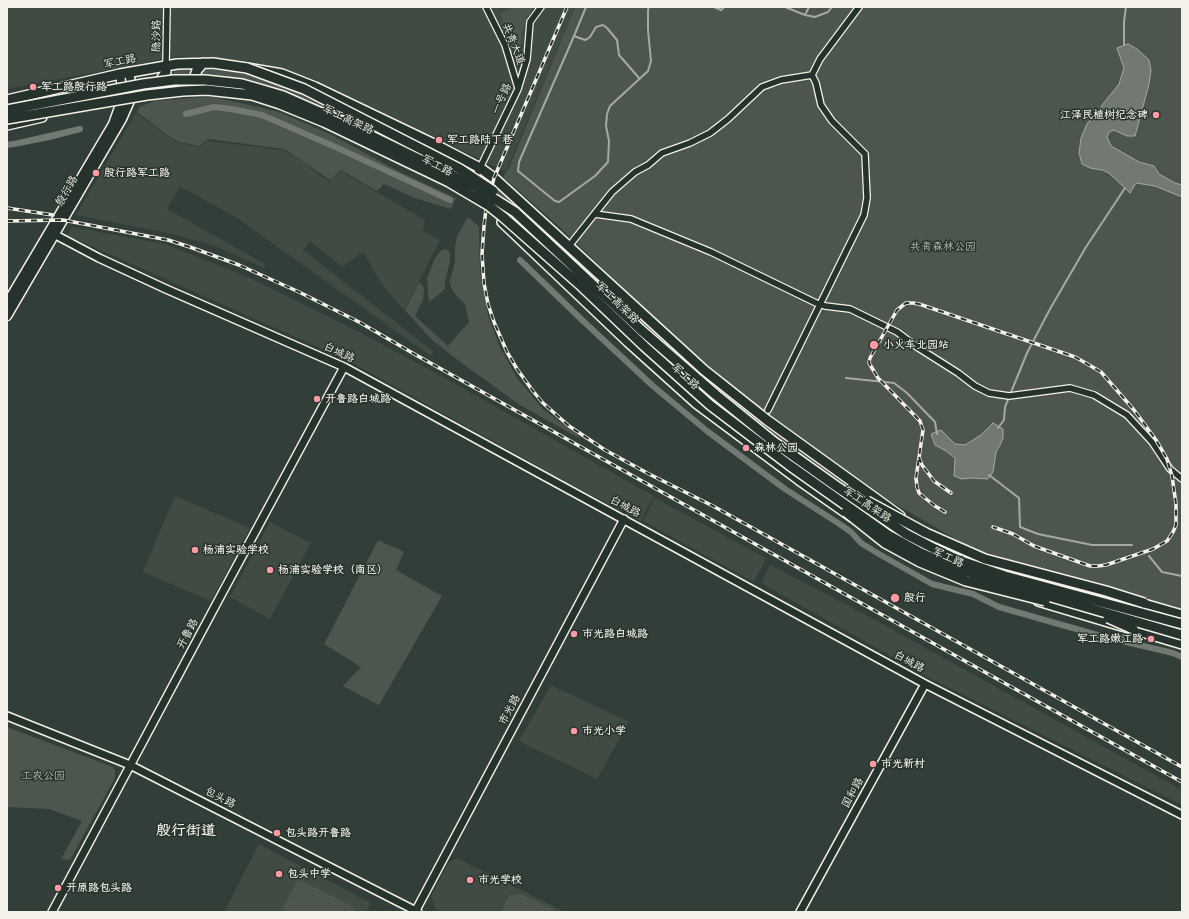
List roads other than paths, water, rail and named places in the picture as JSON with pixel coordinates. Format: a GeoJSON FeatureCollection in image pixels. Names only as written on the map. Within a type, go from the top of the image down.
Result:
{"type":"FeatureCollection","features":[{"type":"Feature","properties":{"kind":"main road","name":"军工路"},"geometry":{"type":"LineString","coordinates":[[7,100],[124,73],[166,65],[213,63],[282,74],[315,87],[436,145],[480,168],[494,178],[704,370],[767,420],[923,532],[961,553],[986,563],[1104,595],[1144,603],[1182,615]]}},
{"type":"Feature","properties":{"kind":"main road"},"geometry":{"type":"LineString","coordinates":[[199,86],[195,76],[199,66],[203,64]]}},
{"type":"Feature","properties":{"kind":"main road","name":"军工路"},"geometry":{"type":"LineString","coordinates":[[133,94],[153,86],[160,81],[166,72],[166,65]]}},
{"type":"Feature","properties":{"kind":"main road"},"geometry":{"type":"LineString","coordinates":[[247,68],[304,89],[460,169],[494,192],[515,212]]}},
{"type":"Feature","properties":{"kind":"main road"},"geometry":{"type":"LineString","coordinates":[[124,73],[133,94]]}},
{"type":"Feature","properties":{"kind":"main road","name":"殷行路"},"geometry":{"type":"LineString","coordinates":[[7,316],[53,233],[58,216],[113,124],[123,96],[124,73]]}},
{"type":"Feature","properties":{"kind":"main road","name":"军工高架路"},"geometry":{"type":"LineString","coordinates":[[7,110],[143,84],[174,80],[205,80],[242,84],[283,96],[347,124],[474,186],[515,212],[640,329],[716,395],[774,442],[906,534],[958,560],[1005,576],[1182,624]]}},
{"type":"Feature","properties":{"kind":"main road"},"geometry":{"type":"LineString","coordinates":[[79,84],[88,87],[91,91],[90,101],[86,106]]}},
{"type":"Feature","properties":{"kind":"main road","name":"军工路"},"geometry":{"type":"LineString","coordinates":[[7,125],[123,96],[182,86],[199,86],[227,90],[279,107],[422,171],[473,199],[508,227],[622,337],[697,404],[799,480],[879,536],[905,551],[955,574],[1182,644]]}},
{"type":"Feature","properties":{"kind":"main road","name":"军工高架路"},"geometry":{"type":"LineString","coordinates":[[7,119],[147,95],[207,90],[252,95],[280,104],[324,122],[449,182],[488,205],[579,284],[644,346],[710,405],[810,481],[888,535],[919,552],[950,566],[986,578],[1182,635]]}},
{"type":"Feature","properties":{"kind":"main road","name":"殷行路"},"geometry":{"type":"LineString","coordinates":[[7,303],[53,233],[122,119],[133,94]]}},
{"type":"Feature","properties":{"kind":"main road"},"geometry":{"type":"LineString","coordinates":[[810,481],[837,506],[885,543],[920,562],[966,581],[1099,614],[1133,629]]}},
{"type":"Feature","properties":{"kind":"main road"},"geometry":{"type":"LineString","coordinates":[[836,486],[926,533],[985,559],[1106,591],[1144,603]]}},
{"type":"Feature","properties":{"kind":"street","name":"隐沙路"},"geometry":{"type":"LineString","coordinates":[[166,65],[167,7]]}},
{"type":"Feature","properties":{"kind":"street","name":"共青大道"},"geometry":{"type":"LineString","coordinates":[[486,7],[505,45],[518,89]]}},
{"type":"Feature","properties":{"kind":"street","name":"一号路"},"geometry":{"type":"LineString","coordinates":[[464,194],[480,168],[518,89],[527,59],[530,22],[541,7]]}},
{"type":"Feature","properties":{"kind":"street"},"geometry":{"type":"LineString","coordinates":[[812,75],[820,59],[859,7]]}},
{"type":"Feature","properties":{"kind":"street"},"geometry":{"type":"LineString","coordinates":[[569,246],[612,192],[635,172],[648,165],[662,153],[690,143],[710,133],[728,119],[762,87],[781,80],[812,75]]}},
{"type":"Feature","properties":{"kind":"street"},"geometry":{"type":"LineString","coordinates":[[768,410],[864,215],[867,198],[864,154],[832,121],[821,105],[816,83],[812,75]]}},
{"type":"Feature","properties":{"kind":"street"},"geometry":{"type":"LineString","coordinates":[[595,214],[631,219],[711,252],[820,305],[850,309],[897,332],[975,386],[989,393],[1009,396],[1070,388],[1094,395],[1127,415],[1152,442],[1170,469],[1182,479]]}},
{"type":"Feature","properties":{"kind":"street","name":"白城路"},"geometry":{"type":"LineString","coordinates":[[53,233],[100,258],[166,289],[344,367],[925,684],[1182,816]]}},
{"type":"Feature","properties":{"kind":"street","name":"开鲁路"},"geometry":{"type":"LineString","coordinates":[[52,912],[344,367]]}},
{"type":"Feature","properties":{"kind":"street","name":"市光路"},"geometry":{"type":"LineString","coordinates":[[416,912],[624,519]]}},
{"type":"Feature","properties":{"kind":"street","name":"国和路"},"geometry":{"type":"LineString","coordinates":[[800,912],[925,684]]}},
{"type":"Feature","properties":{"kind":"street","name":"包头路"},"geometry":{"type":"LineString","coordinates":[[7,716],[130,764],[416,912]]}},
{"type":"Feature","properties":{"kind":"waterway"},"geometry":{"type":"LineString","coordinates":[[574,36],[586,7]]}},
{"type":"Feature","properties":{"kind":"waterway"},"geometry":{"type":"LineString","coordinates":[[639,78],[619,55],[617,40],[603,25],[596,27],[590,37],[585,40],[574,36],[519,162],[518,171],[555,201],[559,202],[595,176],[608,162],[609,141],[606,126],[607,114],[610,106],[648,71],[651,61],[648,30],[649,7]]}},
{"type":"Feature","properties":{"kind":"waterway"},"geometry":{"type":"LineString","coordinates":[[714,7],[721,10],[724,7]]}},
{"type":"Feature","properties":{"kind":"waterway"},"geometry":{"type":"LineString","coordinates":[[785,7],[805,15],[815,17],[828,12],[832,7]]}},
{"type":"Feature","properties":{"kind":"waterway"},"geometry":{"type":"LineString","coordinates":[[805,15],[809,7]]}},
{"type":"Feature","properties":{"kind":"waterway"},"geometry":{"type":"LineString","coordinates":[[1124,45],[1124,22],[1126,7]]}},
{"type":"Feature","properties":{"kind":"waterway"},"geometry":{"type":"LineString","coordinates":[[186,114],[214,107],[262,115],[450,200]]}},
{"type":"Feature","properties":{"kind":"waterway"},"geometry":{"type":"LineString","coordinates":[[7,145],[80,129],[19,143]]}},
{"type":"Feature","properties":{"kind":"waterway"},"geometry":{"type":"LineString","coordinates":[[998,428],[1004,420],[1005,407],[1027,353],[1050,309],[1086,247],[1125,188]]}},
{"type":"Feature","properties":{"kind":"waterway"},"geometry":{"type":"LineString","coordinates":[[520,260],[653,386],[707,431],[785,489],[838,523],[851,532],[861,543],[879,554],[932,584],[973,594],[999,607],[1101,636],[1173,653],[1182,657]]}},
{"type":"Feature","properties":{"kind":"waterway"},"geometry":{"type":"LineString","coordinates":[[846,378],[894,383],[907,393],[935,422],[937,434]]}},
{"type":"Feature","properties":{"kind":"waterway"},"geometry":{"type":"LineString","coordinates":[[989,475],[1019,498],[1020,527],[1038,534],[1092,545],[1132,545]]}},
{"type":"Feature","properties":{"kind":"waterway"},"geometry":{"type":"LineString","coordinates":[[1149,556],[1162,572],[1182,576]]}},
{"type":"Feature","properties":{"kind":"railway"},"geometry":{"type":"LineString","coordinates":[[567,7],[494,178],[486,209],[484,226],[482,254],[484,283],[488,304],[507,352],[533,391],[543,403],[569,426],[605,450],[713,506],[1182,767]]}},
{"type":"Feature","properties":{"kind":"railway"},"geometry":{"type":"LineString","coordinates":[[7,208],[53,215]]}},
{"type":"Feature","properties":{"kind":"railway"},"geometry":{"type":"LineString","coordinates":[[7,221],[63,220],[168,240],[239,265],[299,292],[359,322],[1182,782]]}},
{"type":"Feature","properties":{"kind":"railway"},"geometry":{"type":"LineString","coordinates":[[945,512],[919,493],[917,487],[916,478],[923,430],[920,421],[878,378],[869,363],[870,358],[897,310],[906,303],[919,304],[1075,357],[1101,372],[1134,410],[1156,440],[1167,459],[1172,476],[1176,504],[1176,525],[1167,541],[1153,549],[1106,565],[1090,566],[1034,546],[1013,534],[993,527]]}},
{"type":"Feature","properties":{"kind":"railway"},"geometry":{"type":"LineString","coordinates":[[919,457],[922,465],[934,481],[951,493]]}},
{"type":"Feature","properties":{"kind":"place","name":"军工路殷行路"},"geometry":{"type":"Point","coordinates":[33,87]}},
{"type":"Feature","properties":{"kind":"place","name":"江泽民植树纪念碑"},"geometry":{"type":"Point","coordinates":[1156,115]}},
{"type":"Feature","properties":{"kind":"place","name":"军工路陆丁巷"},"geometry":{"type":"Point","coordinates":[439,140]}},
{"type":"Feature","properties":{"kind":"place","name":"殷行路军工路"},"geometry":{"type":"Point","coordinates":[96,173]}},
{"type":"Feature","properties":{"kind":"place","name":"小火车北园站"},"geometry":{"type":"Point","coordinates":[874,345]}},
{"type":"Feature","properties":{"kind":"place","name":"开鲁路白城路"},"geometry":{"type":"Point","coordinates":[317,399]}},
{"type":"Feature","properties":{"kind":"place","name":"森林公园"},"geometry":{"type":"Point","coordinates":[746,448]}},
{"type":"Feature","properties":{"kind":"place","name":"杨浦实验学校"},"geometry":{"type":"Point","coordinates":[195,550]}},
{"type":"Feature","properties":{"kind":"place","name":"杨浦实验学校（南区）"},"geometry":{"type":"Point","coordinates":[270,570]}},
{"type":"Feature","properties":{"kind":"place","name":"殷行"},"geometry":{"type":"Point","coordinates":[895,598]}},
{"type":"Feature","properties":{"kind":"place","name":"市光路白城路"},"geometry":{"type":"Point","coordinates":[574,634]}},
{"type":"Feature","properties":{"kind":"place","name":"军工路嫩江路"},"geometry":{"type":"Point","coordinates":[1151,639]}},
{"type":"Feature","properties":{"kind":"place","name":"市光小学"},"geometry":{"type":"Point","coordinates":[574,731]}},
{"type":"Feature","properties":{"kind":"place","name":"市光新村"},"geometry":{"type":"Point","coordinates":[873,764]}},
{"type":"Feature","properties":{"kind":"place","name":"包头路开鲁路"},"geometry":{"type":"Point","coordinates":[277,833]}},
{"type":"Feature","properties":{"kind":"place","name":"包头中学"},"geometry":{"type":"Point","coordinates":[279,874]}},
{"type":"Feature","properties":{"kind":"place","name":"市光学校"},"geometry":{"type":"Point","coordinates":[470,880]}},
{"type":"Feature","properties":{"kind":"place","name":"开原路包头路"},"geometry":{"type":"Point","coordinates":[58,888]}},
{"type":"Feature","properties":{"kind":"district","name":"殷行街道"},"geometry":{"type":"Point","coordinates":[186,831]}},
{"type":"Feature","properties":{"kind":"park label","name":"共青森林公园"},"geometry":{"type":"Point","coordinates":[943,247]}},
{"type":"Feature","properties":{"kind":"park label","name":"工农公园"},"geometry":{"type":"Point","coordinates":[43,776]}}]}
